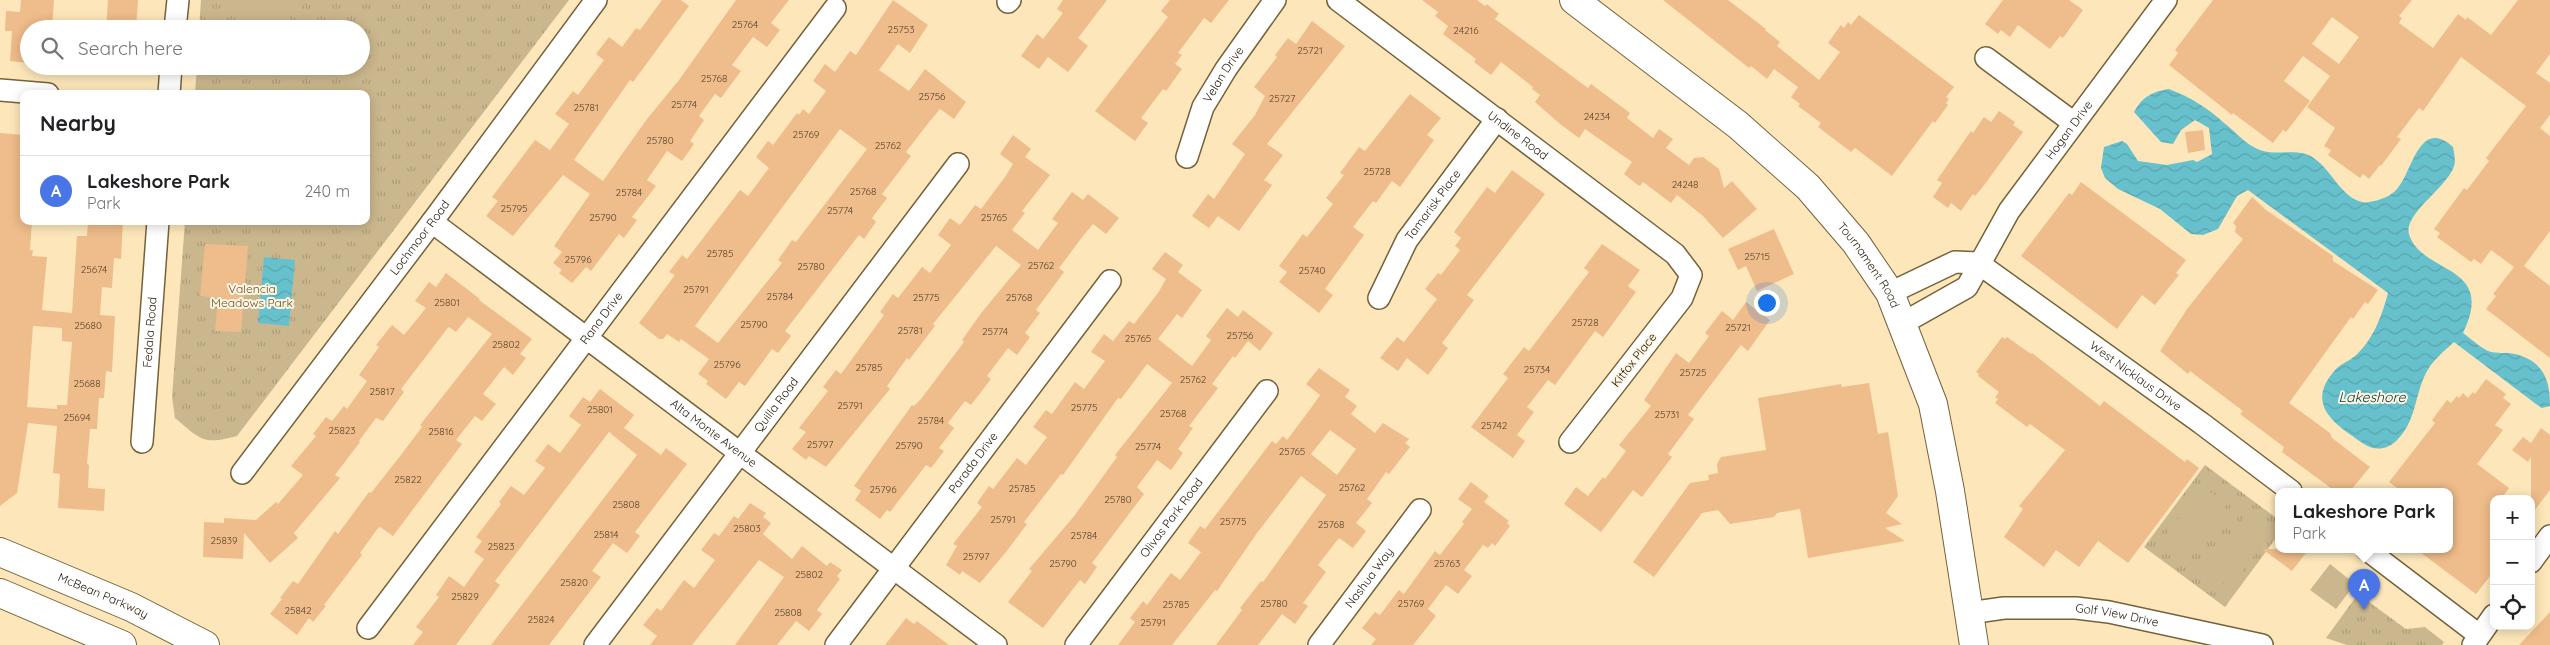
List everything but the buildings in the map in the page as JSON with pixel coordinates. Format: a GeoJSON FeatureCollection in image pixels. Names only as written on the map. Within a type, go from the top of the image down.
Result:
{"type":"FeatureCollection","features":[{"type":"Feature","properties":{"kind":"street"},"geometry":{"type":"LineString","coordinates":[[176,20],[178,0]]}},
{"type":"Feature","properties":{"kind":"street","name":"Lochmoor Road"},"geometry":{"type":"LineString","coordinates":[[242,472],[432,222],[596,0]]}},
{"type":"Feature","properties":{"kind":"street","name":"Velan Drive"},"geometry":{"type":"LineString","coordinates":[[1187,157],[1203,107],[1226,70],[1275,0]]}},
{"type":"Feature","properties":{"kind":"street","name":"Undine Road"},"geometry":{"type":"LineString","coordinates":[[1338,0],[1676,254],[1691,275]]}},
{"type":"Feature","properties":{"kind":"street","name":"Tournament Road"},"geometry":{"type":"LineString","coordinates":[[1574,0],[1738,125],[1808,186],[1856,244],[1890,293],[1933,404],[1950,491],[1974,645]]}},
{"type":"Feature","properties":{"kind":"street","name":"Hogan Drive"},"geometry":{"type":"LineString","coordinates":[[1903,323],[1967,287],[1978,263],[2009,211],[2166,0]]}},
{"type":"Feature","properties":{"kind":"street","name":"Rana Drive"},"geometry":{"type":"LineString","coordinates":[[368,628],[835,8]]}},
{"type":"Feature","properties":{"kind":"street"},"geometry":{"type":"LineString","coordinates":[[1986,58],[2074,123]]}},
{"type":"Feature","properties":{"kind":"street"},"geometry":{"type":"LineString","coordinates":[[169,90],[171,75]]}},
{"type":"Feature","properties":{"kind":"street"},"geometry":{"type":"LineString","coordinates":[[0,90],[20,92]]}},
{"type":"Feature","properties":{"kind":"street","name":"Tamarisk Place"},"geometry":{"type":"LineString","coordinates":[[1379,298],[1407,240],[1497,119]]}},
{"type":"Feature","properties":{"kind":"street","name":"Quilla Road"},"geometry":{"type":"LineString","coordinates":[[595,645],[958,164]]}},
{"type":"Feature","properties":{"kind":"street","name":"Alta Monte Avenue"},"geometry":{"type":"LineString","coordinates":[[432,222],[588,337],[996,645]]}},
{"type":"Feature","properties":{"kind":"street","name":"Fedala Road"},"geometry":{"type":"LineString","coordinates":[[142,442],[158,225]]}},
{"type":"Feature","properties":{"kind":"street"},"geometry":{"type":"LineString","coordinates":[[1890,293],[1955,262],[1978,263]]}},
{"type":"Feature","properties":{"kind":"street","name":"West Nicklaus Drive"},"geometry":{"type":"LineString","coordinates":[[1978,263],[2201,423],[2287,488]]}},
{"type":"Feature","properties":{"kind":"street","name":"Kitfox Place"},"geometry":{"type":"LineString","coordinates":[[1570,442],[1682,298],[1691,275]]}},
{"type":"Feature","properties":{"kind":"street","name":"Parada Drive"},"geometry":{"type":"LineString","coordinates":[[836,645],[1110,281]]}},
{"type":"Feature","properties":{"kind":"street","name":"Olivas Park Road"},"geometry":{"type":"LineString","coordinates":[[1076,645],[1267,392]]}},
{"type":"Feature","properties":{"kind":"street","name":"Nashua Way"},"geometry":{"type":"LineString","coordinates":[[1319,645],[1420,510]]}},
{"type":"Feature","properties":{"kind":"street"},"geometry":{"type":"LineString","coordinates":[[2535,557],[2550,536]]}},
{"type":"Feature","properties":{"kind":"street","name":"McBean Parkway"},"geometry":{"type":"LineString","coordinates":[[0,552],[131,607],[205,645]]}},
{"type":"Feature","properties":{"kind":"street"},"geometry":{"type":"LineString","coordinates":[[2371,553],[2476,640],[2490,621]]}},
{"type":"Feature","properties":{"kind":"street"},"geometry":{"type":"LineString","coordinates":[[0,593],[122,645]]}},
{"type":"Feature","properties":{"kind":"street","name":"Golf View Drive"},"geometry":{"type":"LineString","coordinates":[[1969,613],[2004,608],[2076,608],[2118,614],[2262,645]]}},
{"type":"Feature","properties":{"kind":"green space","name":"Valencia Meadows Park"},"geometry":{"type":"Polygon","coordinates":[[[201,0],[569,0],[237,436],[217,440],[203,439],[197,436],[175,418],[172,397],[185,225],[370,225],[370,90],[195,90],[196,75],[370,75],[370,20],[200,20],[201,0]]]}},
{"type":"Feature","properties":{"kind":"green space"},"geometry":{"type":"Polygon","coordinates":[[[239,0],[291,0],[290,20],[238,20],[239,0]]]}},
{"type":"Feature","properties":{"kind":"green space"},"geometry":{"type":"Polygon","coordinates":[[[2205,465],[2275,517],[2275,539],[2225,607],[2144,547],[2205,465]]]}},
{"type":"Feature","properties":{"kind":"green space"},"geometry":{"type":"Polygon","coordinates":[[[2202,486],[2227,504],[2187,557],[2163,539],[2202,486]]]}},
{"type":"Feature","properties":{"kind":"green space"},"geometry":{"type":"Polygon","coordinates":[[[2245,517],[2269,535],[2230,588],[2205,570],[2245,517]]]}},
{"type":"Feature","properties":{"kind":"green space"},"geometry":{"type":"Polygon","coordinates":[[[2330,564],[2355,584],[2336,609],[2310,590],[2330,564]]]}},
{"type":"Feature","properties":{"kind":"green space"},"geometry":{"type":"Polygon","coordinates":[[[2358,594],[2406,629],[2425,627],[2444,642],[2442,645],[2347,645],[2326,638],[2358,594]]]}},
{"type":"Feature","properties":{"kind":"water","name":"Lakeshore"},"geometry":{"type":"Polygon","coordinates":[[[2169,89],[2205,108],[2255,148],[2274,153],[2295,152],[2309,155],[2321,164],[2348,195],[2363,202],[2380,200],[2395,191],[2403,181],[2418,150],[2425,142],[2432,138],[2441,139],[2453,147],[2455,162],[2450,174],[2419,209],[2409,226],[2409,234],[2416,247],[2427,257],[2464,282],[2471,294],[2471,310],[2463,333],[2488,351],[2525,357],[2539,367],[2547,380],[2550,406],[2542,408],[2536,404],[2454,342],[2438,356],[2429,369],[2422,381],[2412,416],[2404,432],[2391,445],[2378,449],[2373,448],[2343,429],[2327,413],[2323,404],[2323,393],[2327,382],[2336,369],[2355,356],[2367,343],[2380,319],[2388,293],[2248,190],[2237,196],[2218,229],[2203,235],[2191,234],[2160,209],[2118,189],[2105,178],[2101,168],[2104,147],[2122,141],[2127,144],[2138,161],[2167,165],[2193,160],[2197,162],[2212,154],[2209,128],[2195,120],[2181,130],[2173,144],[2161,142],[2134,112],[2148,96],[2169,89]]]}},
{"type":"Feature","properties":{"kind":"water"},"geometry":{"type":"Polygon","coordinates":[[[264,257],[295,260],[289,326],[258,323],[264,257]]]}},
{"type":"Feature","properties":{"kind":"place","name":"Lakeshore Park"},"geometry":{"type":"Point","coordinates":[2364,610]}}]}
